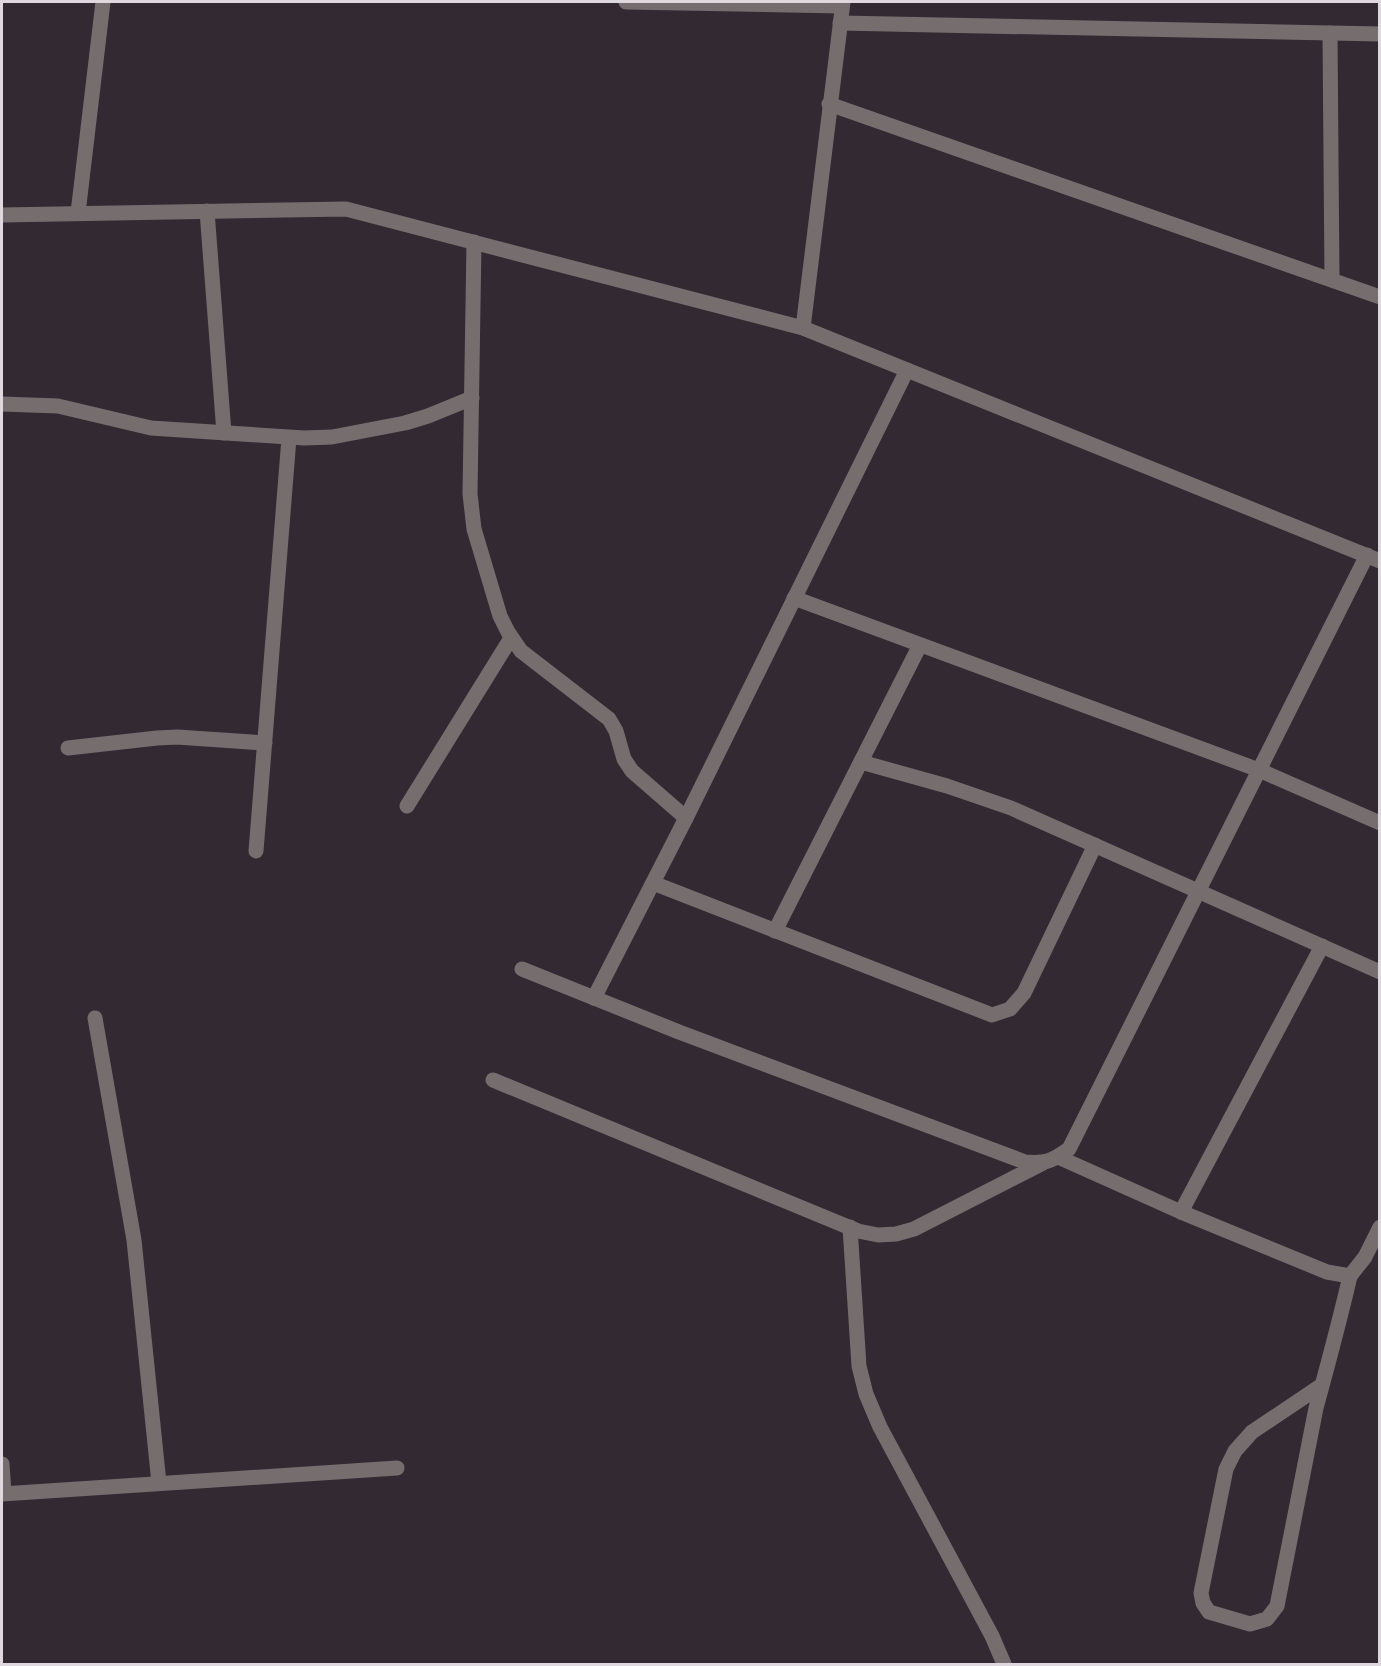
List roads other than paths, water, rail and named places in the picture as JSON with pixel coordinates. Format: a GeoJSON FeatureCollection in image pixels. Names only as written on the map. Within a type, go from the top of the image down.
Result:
{"type":"FeatureCollection","features":[{"type":"Feature","properties":{"kind":"street"},"geometry":{"type":"LineString","coordinates":[[78,213],[103,2]]}},
{"type":"Feature","properties":{"kind":"street"},"geometry":{"type":"LineString","coordinates":[[626,2],[842,4],[803,328]]}},
{"type":"Feature","properties":{"kind":"street"},"geometry":{"type":"LineString","coordinates":[[840,23],[1380,34]]}},
{"type":"Feature","properties":{"kind":"street"},"geometry":{"type":"LineString","coordinates":[[1330,33],[1332,280]]}},
{"type":"Feature","properties":{"kind":"street"},"geometry":{"type":"LineString","coordinates":[[829,104],[1380,297]]}},
{"type":"Feature","properties":{"kind":"street"},"geometry":{"type":"LineString","coordinates":[[2,215],[346,209],[803,328],[1373,558],[1259,770],[1069,1149],[914,1229],[878,1236],[858,1231],[493,1080]]}},
{"type":"Feature","properties":{"kind":"street"},"geometry":{"type":"LineString","coordinates":[[207,211],[224,434]]}},
{"type":"Feature","properties":{"kind":"street"},"geometry":{"type":"LineString","coordinates":[[474,242],[470,494],[474,528],[500,616],[521,651],[609,719],[616,731],[624,759],[632,771],[686,819]]}},
{"type":"Feature","properties":{"kind":"street"},"geometry":{"type":"LineString","coordinates":[[594,998],[686,819],[907,370]]}},
{"type":"Feature","properties":{"kind":"street"},"geometry":{"type":"LineString","coordinates":[[2,404],[58,406],[151,428],[289,438],[332,437],[405,423],[472,398]]}},
{"type":"Feature","properties":{"kind":"street"},"geometry":{"type":"LineString","coordinates":[[256,851],[289,438]]}},
{"type":"Feature","properties":{"kind":"street"},"geometry":{"type":"LineString","coordinates":[[794,598],[1259,770],[1380,823]]}},
{"type":"Feature","properties":{"kind":"street"},"geometry":{"type":"LineString","coordinates":[[407,806],[512,638]]}},
{"type":"Feature","properties":{"kind":"street"},"geometry":{"type":"LineString","coordinates":[[775,931],[920,645]]}},
{"type":"Feature","properties":{"kind":"street"},"geometry":{"type":"LineString","coordinates":[[68,748],[177,737],[265,742]]}},
{"type":"Feature","properties":{"kind":"street"},"geometry":{"type":"LineString","coordinates":[[861,762],[973,794],[1011,808],[1380,972]]}},
{"type":"Feature","properties":{"kind":"street"},"geometry":{"type":"LineString","coordinates":[[652,883],[992,1015],[1010,1009],[1024,993],[1095,845]]}},
{"type":"Feature","properties":{"kind":"street"},"geometry":{"type":"LineString","coordinates":[[1181,1212],[1322,946]]}},
{"type":"Feature","properties":{"kind":"street"},"geometry":{"type":"LineString","coordinates":[[522,969],[679,1032],[1025,1162],[1050,1160],[1328,1272],[1350,1276]]}},
{"type":"Feature","properties":{"kind":"street"},"geometry":{"type":"LineString","coordinates":[[95,1018],[134,1240],[159,1483]]}},
{"type":"Feature","properties":{"kind":"street"},"geometry":{"type":"LineString","coordinates":[[850,1227],[859,1366],[866,1394],[880,1426],[992,1636],[1004,1665]]}},
{"type":"Feature","properties":{"kind":"street"},"geometry":{"type":"LineString","coordinates":[[1322,1386],[1252,1432],[1235,1451],[1226,1469],[1201,1593],[1203,1603],[1209,1612],[1250,1624],[1267,1619],[1277,1606],[1316,1408],[1340,1321],[1350,1276],[1365,1257],[1380,1227]]}},
{"type":"Feature","properties":{"kind":"street"},"geometry":{"type":"LineString","coordinates":[[2,1464],[3,1494],[397,1468]]}}]}
